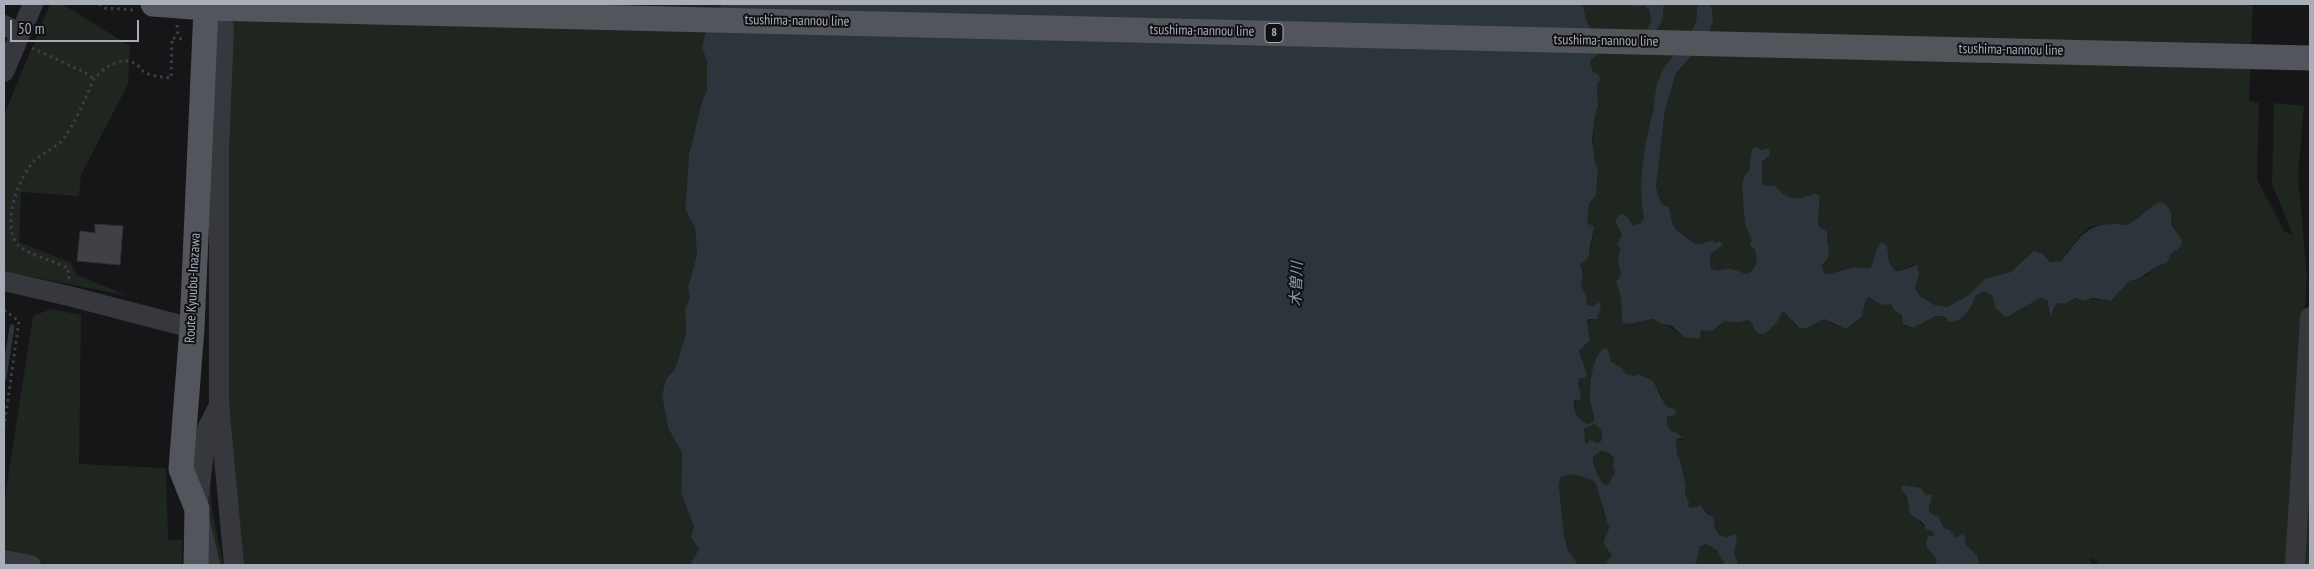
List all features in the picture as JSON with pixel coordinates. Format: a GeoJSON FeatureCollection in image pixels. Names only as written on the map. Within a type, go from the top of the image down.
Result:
{"type":"FeatureCollection","features":[{"type":"Feature","properties":{"kind":"main road","name":"tsushima-nannou line"},"geometry":{"type":"LineString","coordinates":[[153,4],[207,6],[222,25],[2310,58]]}},
{"type":"Feature","properties":{"kind":"main road","name":"Route Kyuubu-Inazawa"},"geometry":{"type":"LineString","coordinates":[[196,565],[197,509],[181,469],[192,328],[222,25],[207,6]]}},
{"type":"Feature","properties":{"kind":"street"},"geometry":{"type":"LineString","coordinates":[[4,72],[14,33],[33,4]]}},
{"type":"Feature","properties":{"kind":"street"},"geometry":{"type":"LineString","coordinates":[[222,25],[219,150],[219,404],[234,565]]}},
{"type":"Feature","properties":{"kind":"street"},"geometry":{"type":"LineString","coordinates":[[4,282],[69,296],[192,328]]}},
{"type":"Feature","properties":{"kind":"street"},"geometry":{"type":"LineString","coordinates":[[2295,565],[2310,317]]}},
{"type":"Feature","properties":{"kind":"street"},"geometry":{"type":"LineString","coordinates":[[210,565],[197,509],[207,429],[219,404]]}},
{"type":"Feature","properties":{"kind":"street"},"geometry":{"type":"LineString","coordinates":[[4,560],[31,565]]}},
{"type":"Feature","properties":{"kind":"path"},"geometry":{"type":"LineString","coordinates":[[69,296],[68,268],[21,248],[8,226],[16,190],[22,175],[36,159],[57,146],[64,138],[94,79],[114,63],[128,61],[137,64],[146,74],[171,78],[172,38],[222,25]]}},
{"type":"Feature","properties":{"kind":"path"},"geometry":{"type":"LineString","coordinates":[[14,33],[94,79]]}},
{"type":"Feature","properties":{"kind":"path"},"geometry":{"type":"LineString","coordinates":[[4,310],[19,321],[4,427]]}},
{"type":"Feature","properties":{"kind":"shaded area"},"geometry":{"type":"Polygon","coordinates":[[[50,4],[64,5],[130,46],[128,84],[81,175],[79,196],[21,192],[19,242],[71,263],[77,275],[128,296],[4,271],[4,115],[50,4]]]}},
{"type":"Feature","properties":{"kind":"shaded area"},"geometry":{"type":"Polygon","coordinates":[[[218,4],[722,4],[706,30],[702,47],[707,62],[707,90],[702,101],[689,155],[685,209],[695,228],[697,255],[688,287],[690,299],[685,308],[686,334],[675,369],[666,379],[662,395],[668,428],[682,453],[681,493],[694,527],[691,538],[699,549],[690,565],[235,565],[227,486],[218,4]]]}},
{"type":"Feature","properties":{"kind":"shaded area"},"geometry":{"type":"Polygon","coordinates":[[[1583,4],[1631,4],[1632,7],[1644,6],[1649,9],[1651,21],[1646,31],[1591,29],[1586,20],[1583,4]]]}},
{"type":"Feature","properties":{"kind":"shaded area"},"geometry":{"type":"Polygon","coordinates":[[[1664,4],[1697,4],[1698,11],[1692,33],[1659,77],[1643,159],[1644,217],[1641,223],[1633,225],[1620,214],[1615,221],[1622,235],[1619,244],[1619,254],[1622,273],[1616,282],[1621,298],[1622,323],[1629,324],[1653,319],[1684,336],[1700,339],[1701,330],[1718,328],[1725,321],[1749,320],[1754,325],[1779,317],[1783,311],[1797,327],[1824,319],[1837,326],[1850,327],[1862,317],[1866,299],[1870,297],[1881,305],[1892,304],[1894,310],[1902,315],[1905,326],[1913,328],[1936,316],[1944,316],[1947,320],[1963,315],[1971,307],[1976,295],[1984,291],[1992,295],[1998,310],[2002,314],[2010,316],[2041,298],[2048,303],[2049,315],[2054,311],[2057,303],[2064,304],[2077,298],[2111,301],[2129,281],[2148,275],[2152,268],[2165,263],[2170,255],[2182,246],[2171,223],[2172,218],[2153,206],[2142,217],[2128,225],[2098,225],[2089,228],[2078,238],[2061,261],[2050,262],[2038,251],[2011,272],[1985,279],[1969,295],[1947,307],[1935,305],[1920,296],[1915,288],[1919,269],[1914,265],[1899,271],[1894,270],[1889,262],[1888,251],[1877,247],[1874,262],[1870,268],[1853,267],[1829,274],[1824,273],[1822,265],[1828,259],[1829,238],[1818,222],[1820,196],[1815,193],[1800,198],[1793,198],[1762,185],[1762,162],[1768,157],[1765,150],[1759,149],[1744,177],[1742,186],[1745,213],[1752,240],[1749,244],[1755,250],[1757,261],[1750,272],[1745,274],[1725,269],[1719,271],[1711,268],[1710,257],[1712,251],[1720,247],[1713,243],[1713,240],[1701,244],[1693,243],[1676,230],[1672,223],[1669,208],[1661,204],[1656,187],[1665,110],[1676,73],[1707,39],[1712,19],[1711,4],[2253,4],[2249,101],[2259,103],[2257,179],[2284,231],[2293,235],[2272,184],[2274,103],[2304,106],[2298,176],[2307,276],[2287,565],[2098,565],[2097,561],[2089,558],[2093,565],[1978,565],[1978,556],[1966,545],[1964,533],[1957,537],[1953,536],[1950,530],[1944,528],[1941,520],[1930,513],[1929,503],[1932,495],[1926,495],[1906,486],[1903,491],[1910,510],[1923,526],[1933,532],[1930,553],[1934,554],[1937,560],[1935,565],[1738,565],[1734,555],[1732,534],[1726,537],[1719,535],[1715,528],[1714,517],[1708,515],[1698,505],[1692,508],[1688,506],[1688,499],[1685,494],[1686,487],[1680,459],[1677,454],[1676,439],[1682,440],[1683,437],[1674,433],[1667,426],[1668,416],[1673,416],[1659,390],[1649,379],[1638,374],[1635,376],[1626,374],[1611,362],[1604,348],[1597,357],[1592,377],[1590,397],[1594,421],[1587,424],[1577,416],[1574,409],[1579,392],[1578,380],[1581,377],[1581,357],[1579,351],[1590,340],[1587,321],[1594,319],[1599,302],[1593,306],[1586,305],[1581,287],[1580,264],[1587,256],[1592,243],[1594,227],[1587,222],[1589,204],[1596,195],[1598,168],[1595,163],[1592,147],[1598,106],[1597,84],[1590,61],[1605,49],[1624,43],[1662,21],[1664,4]]]}},
{"type":"Feature","properties":{"kind":"shaded area"},"geometry":{"type":"Polygon","coordinates":[[[51,309],[81,315],[79,464],[166,468],[168,540],[182,540],[182,565],[52,565],[4,555],[4,503],[33,316],[51,309]]]}},
{"type":"Feature","properties":{"kind":"shaded area"},"geometry":{"type":"Polygon","coordinates":[[[203,411],[212,509],[223,565],[216,565],[199,468],[203,411]]]}},
{"type":"Feature","properties":{"kind":"shaded area"},"geometry":{"type":"Polygon","coordinates":[[[1594,424],[1602,430],[1602,440],[1598,443],[1590,440],[1587,443],[1583,433],[1586,427],[1594,424]]]}},
{"type":"Feature","properties":{"kind":"shaded area"},"geometry":{"type":"Polygon","coordinates":[[[2310,443],[2310,565],[2300,565],[2310,443]]]}},
{"type":"Feature","properties":{"kind":"shaded area"},"geometry":{"type":"Polygon","coordinates":[[[1601,451],[1612,456],[1614,460],[1614,475],[1608,485],[1604,485],[1594,464],[1593,457],[1601,451]]]}},
{"type":"Feature","properties":{"kind":"shaded area"},"geometry":{"type":"Polygon","coordinates":[[[1567,474],[1582,476],[1596,484],[1608,522],[1609,533],[1605,538],[1612,555],[1606,565],[1578,565],[1568,550],[1564,536],[1559,485],[1561,477],[1567,474]]]}},
{"type":"Feature","properties":{"kind":"shaded area"},"geometry":{"type":"Polygon","coordinates":[[[1706,544],[1717,550],[1725,565],[1690,565],[1694,564],[1700,545],[1706,544]]]}},
{"type":"Feature","properties":{"kind":"water","name":"木曽川"},"geometry":{"type":"Polygon","coordinates":[[[722,4],[1583,4],[1586,20],[1591,29],[1646,31],[1651,21],[1649,9],[1644,6],[1632,7],[1631,4],[1664,4],[1662,21],[1655,32],[1605,49],[1590,61],[1593,72],[1599,75],[1600,80],[1597,84],[1598,106],[1592,140],[1595,163],[1598,168],[1596,195],[1589,204],[1587,222],[1594,227],[1588,258],[1580,264],[1583,275],[1581,287],[1587,297],[1586,305],[1593,306],[1599,302],[1601,306],[1597,319],[1589,319],[1587,321],[1590,340],[1579,351],[1587,375],[1585,378],[1579,378],[1578,384],[1581,397],[1580,400],[1575,400],[1574,408],[1576,414],[1583,422],[1587,424],[1594,421],[1590,400],[1591,377],[1597,357],[1604,348],[1608,350],[1611,362],[1622,368],[1626,374],[1635,376],[1638,374],[1653,381],[1666,406],[1677,411],[1673,416],[1668,416],[1667,421],[1669,428],[1683,438],[1676,439],[1677,454],[1680,459],[1686,487],[1685,494],[1689,502],[1688,506],[1692,508],[1700,505],[1708,515],[1714,517],[1715,528],[1719,535],[1726,537],[1735,534],[1737,538],[1734,555],[1738,565],[1725,565],[1717,550],[1706,544],[1700,546],[1696,563],[1690,565],[1606,565],[1612,555],[1605,546],[1604,541],[1609,528],[1596,484],[1592,480],[1573,474],[1561,477],[1559,485],[1564,536],[1568,550],[1578,565],[690,565],[699,549],[691,537],[694,527],[681,493],[682,453],[668,428],[662,395],[666,379],[675,369],[686,334],[685,308],[690,299],[688,287],[697,255],[695,228],[685,209],[689,155],[702,101],[707,90],[707,62],[702,47],[706,30],[722,4]],[[1594,424],[1584,429],[1585,442],[1587,443],[1590,440],[1598,443],[1602,440],[1602,430],[1594,424]],[[1601,451],[1593,457],[1594,464],[1604,485],[1608,485],[1615,472],[1613,466],[1614,458],[1609,453],[1601,451]]]}},
{"type":"Feature","properties":{"kind":"water"},"geometry":{"type":"Polygon","coordinates":[[[1697,4],[1711,4],[1713,20],[1707,39],[1676,73],[1665,110],[1656,187],[1661,204],[1669,207],[1676,230],[1693,243],[1701,244],[1713,240],[1713,243],[1720,242],[1723,245],[1712,254],[1710,259],[1711,268],[1719,270],[1731,269],[1745,274],[1751,271],[1757,261],[1755,250],[1749,244],[1752,240],[1745,224],[1742,186],[1744,177],[1749,169],[1752,150],[1756,147],[1762,150],[1769,148],[1770,155],[1762,162],[1762,185],[1775,186],[1779,191],[1793,198],[1815,193],[1820,196],[1818,222],[1820,227],[1827,232],[1829,252],[1828,259],[1822,265],[1824,273],[1829,274],[1853,267],[1870,268],[1878,247],[1882,242],[1887,246],[1889,262],[1894,270],[1899,271],[1917,265],[1919,273],[1915,289],[1920,296],[1935,305],[1947,307],[1969,295],[1985,279],[2011,272],[2034,251],[2042,253],[2050,262],[2061,261],[2083,234],[2089,230],[2104,225],[2129,224],[2162,202],[2170,212],[2172,217],[2171,224],[2182,240],[2182,246],[2170,255],[2167,263],[2129,281],[2111,301],[2092,298],[2083,301],[2076,298],[2064,304],[2057,303],[2051,315],[2048,302],[2041,298],[2006,317],[1996,309],[1992,295],[1984,291],[1976,295],[1967,313],[1959,319],[1949,322],[1944,316],[1936,316],[1913,328],[1903,324],[1902,315],[1894,310],[1891,304],[1881,305],[1869,297],[1866,299],[1862,317],[1846,329],[1824,319],[1807,328],[1799,328],[1783,311],[1776,323],[1765,334],[1760,334],[1754,329],[1749,320],[1738,322],[1725,321],[1712,331],[1701,330],[1700,339],[1684,337],[1672,326],[1653,319],[1629,324],[1622,323],[1621,298],[1616,282],[1621,274],[1618,261],[1620,248],[1617,244],[1622,235],[1615,221],[1622,214],[1633,225],[1641,223],[1644,217],[1641,190],[1643,163],[1657,84],[1671,58],[1690,35],[1697,16],[1697,4]]]}},
{"type":"Feature","properties":{"kind":"water"},"geometry":{"type":"Polygon","coordinates":[[[1903,485],[1921,488],[1926,495],[1932,495],[1930,513],[1939,517],[1944,528],[1950,530],[1954,536],[1957,537],[1964,533],[1966,545],[1978,556],[1978,565],[1935,565],[1937,560],[1927,548],[1928,537],[1934,535],[1933,532],[1926,529],[1922,522],[1910,514],[1907,498],[1901,488],[1903,485]]]}},
{"type":"Feature","properties":{"kind":"building"},"geometry":{"type":"Polygon","coordinates":[[[95,224],[123,226],[120,265],[77,261],[80,231],[95,233],[95,224]]]}},
{"type":"Feature","properties":{"kind":"waterway"},"geometry":{"type":"LineString","coordinates":[[4,378],[12,327]]}}]}
